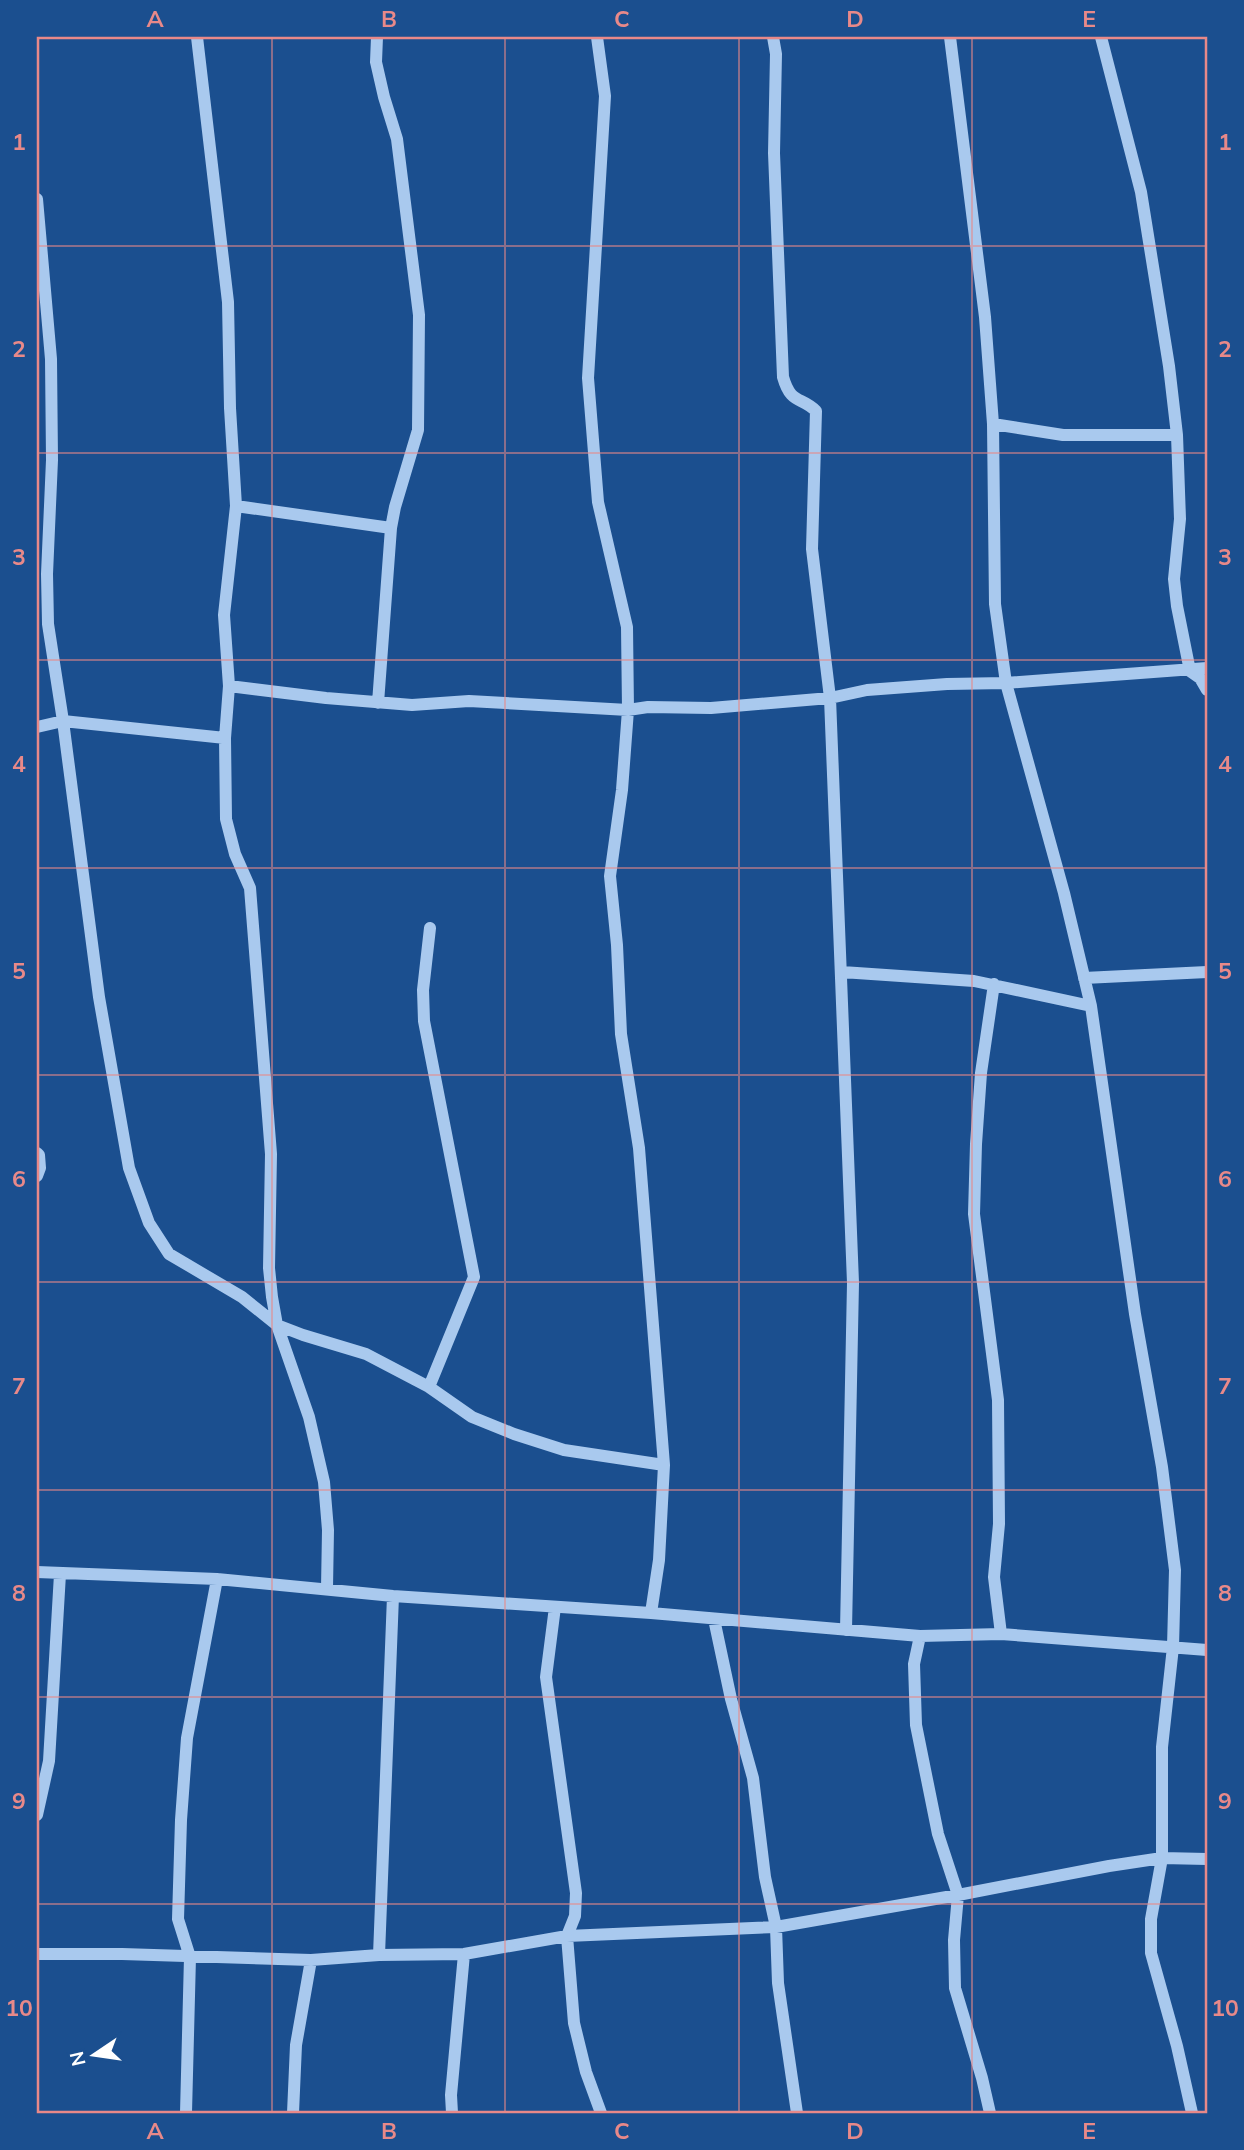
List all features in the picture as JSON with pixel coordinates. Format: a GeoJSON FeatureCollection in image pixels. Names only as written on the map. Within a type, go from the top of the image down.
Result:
{"type":"FeatureCollection","features":[{"type":"Feature","properties":{"kind":"street"},"geometry":{"type":"LineString","coordinates":[[197,37],[228,302],[230,408],[236,506],[225,615],[229,687],[225,738],[226,819],[235,854],[250,888],[271,1154],[269,1268],[277,1325],[309,1417],[324,1482],[328,1530],[327,1588]]}},
{"type":"Feature","properties":{"kind":"street"},"geometry":{"type":"LineString","coordinates":[[377,37],[376,62],[397,139],[419,315],[418,430],[391,528],[378,703]]}},
{"type":"Feature","properties":{"kind":"street"},"geometry":{"type":"LineString","coordinates":[[597,37],[605,96],[588,378],[598,502],[627,627],[628,710],[622,790],[610,876],[617,945],[621,1034],[639,1149],[664,1465],[659,1560],[651,1613]]}},
{"type":"Feature","properties":{"kind":"street"},"geometry":{"type":"LineString","coordinates":[[774,37],[774,153],[783,377],[793,399],[816,411],[812,549],[830,698],[853,1283],[846,1630]]}},
{"type":"Feature","properties":{"kind":"street"},"geometry":{"type":"LineString","coordinates":[[950,37],[985,317],[993,424],[995,604],[1006,683],[1064,893],[1091,1006],[1133,1300],[1162,1467],[1175,1570],[1173,1647],[1161,1747],[1162,1858],[1151,1919],[1150,1953],[1177,2046],[1192,2113]]}},
{"type":"Feature","properties":{"kind":"street"},"geometry":{"type":"LineString","coordinates":[[1101,37],[1141,192],[1156,279],[1177,435],[1180,519],[1174,579],[1190,671],[1200,678],[1207,690]]}},
{"type":"Feature","properties":{"kind":"street"},"geometry":{"type":"LineString","coordinates":[[37,199],[51,372],[48,624],[99,997],[129,1168],[149,1223],[169,1254],[242,1297],[277,1325],[366,1354],[429,1387],[472,1417],[564,1450],[664,1465]]}},
{"type":"Feature","properties":{"kind":"street"},"geometry":{"type":"LineString","coordinates":[[993,424],[1063,435],[1177,435]]}},
{"type":"Feature","properties":{"kind":"street"},"geometry":{"type":"LineString","coordinates":[[236,506],[391,528]]}},
{"type":"Feature","properties":{"kind":"street"},"geometry":{"type":"LineString","coordinates":[[229,687],[412,705],[469,701],[628,710],[648,707],[710,708],[830,698],[867,691],[947,684],[1006,683],[1207,668]]}},
{"type":"Feature","properties":{"kind":"street"},"geometry":{"type":"LineString","coordinates":[[37,727],[63,721],[225,738]]}},
{"type":"Feature","properties":{"kind":"street"},"geometry":{"type":"LineString","coordinates":[[429,1387],[474,1277],[424,1021],[423,990],[430,928]]}},
{"type":"Feature","properties":{"kind":"street"},"geometry":{"type":"LineString","coordinates":[[842,972],[994,984],[1091,1006]]}},
{"type":"Feature","properties":{"kind":"street"},"geometry":{"type":"LineString","coordinates":[[1084,978],[1207,972]]}},
{"type":"Feature","properties":{"kind":"street"},"geometry":{"type":"LineString","coordinates":[[994,984],[981,1073],[974,1214],[998,1400],[999,1524],[994,1577],[1001,1634]]}},
{"type":"Feature","properties":{"kind":"street"},"geometry":{"type":"LineString","coordinates":[[37,1153],[40,1168],[37,1176]]}},
{"type":"Feature","properties":{"kind":"street"},"geometry":{"type":"LineString","coordinates":[[37,1572],[217,1579],[393,1596],[651,1613],[920,1636],[1001,1634],[1207,1650]]}},
{"type":"Feature","properties":{"kind":"street"},"geometry":{"type":"LineString","coordinates":[[37,1815],[48,1761],[60,1574]]}},
{"type":"Feature","properties":{"kind":"street"},"geometry":{"type":"LineString","coordinates":[[186,2113],[190,1957],[178,1919],[185,1765],[187,1738],[217,1579]]}},
{"type":"Feature","properties":{"kind":"street"},"geometry":{"type":"LineString","coordinates":[[379,1955],[393,1596]]}},
{"type":"Feature","properties":{"kind":"street"},"geometry":{"type":"LineString","coordinates":[[555,1607],[546,1677],[576,1893],[575,1916],[567,1936],[574,2023],[586,2072],[601,2113]]}},
{"type":"Feature","properties":{"kind":"street"},"geometry":{"type":"LineString","coordinates":[[714,1619],[731,1699],[753,1778],[765,1877],[776,1927],[778,1983],[797,2113]]}},
{"type":"Feature","properties":{"kind":"street"},"geometry":{"type":"LineString","coordinates":[[920,1636],[914,1664],[916,1725],[938,1834],[958,1895],[954,1989],[990,2113]]}},
{"type":"Feature","properties":{"kind":"street"},"geometry":{"type":"LineString","coordinates":[[37,1954],[311,1960],[379,1955],[464,1954],[567,1936],[776,1927],[1109,1866],[1162,1858],[1207,1859]]}},
{"type":"Feature","properties":{"kind":"street"},"geometry":{"type":"LineString","coordinates":[[452,2113],[451,2095],[464,1954]]}},
{"type":"Feature","properties":{"kind":"street"},"geometry":{"type":"LineString","coordinates":[[293,2113],[296,2045],[311,1960]]}}]}
